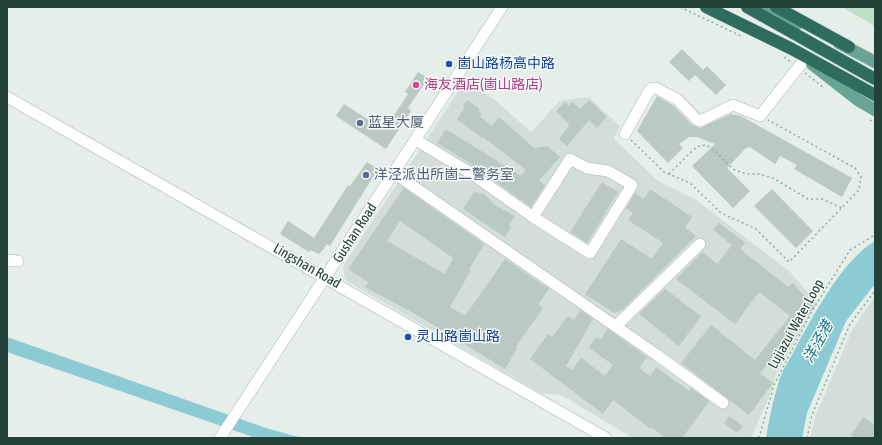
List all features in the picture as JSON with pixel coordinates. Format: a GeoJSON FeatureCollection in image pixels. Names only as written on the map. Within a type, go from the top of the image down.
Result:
{"type":"FeatureCollection","features":[{"type":"Feature","properties":{"kind":"highway"},"geometry":{"type":"LineString","coordinates":[[706,7],[792,49],[875,95]]}},
{"type":"Feature","properties":{"kind":"highway"},"geometry":{"type":"LineString","coordinates":[[747,7],[875,79]]}},
{"type":"Feature","properties":{"kind":"highway"},"geometry":{"type":"LineString","coordinates":[[776,7],[849,47]]}},
{"type":"Feature","properties":{"kind":"main road"},"geometry":{"type":"LineString","coordinates":[[763,7],[849,47],[875,62]]}},
{"type":"Feature","properties":{"kind":"main road"},"geometry":{"type":"LineString","coordinates":[[792,49],[801,63],[858,100],[872,114]]}},
{"type":"Feature","properties":{"kind":"street","name":"Gushan Road"},"geometry":{"type":"LineString","coordinates":[[223,434],[502,7]]}},
{"type":"Feature","properties":{"kind":"street"},"geometry":{"type":"LineString","coordinates":[[626,134],[649,90],[652,88],[656,88],[678,100],[696,119],[700,121],[733,105],[760,116],[801,63]]}},
{"type":"Feature","properties":{"kind":"street","name":"Lingshan Road"},"geometry":{"type":"LineString","coordinates":[[7,97],[326,277],[606,438]]}},
{"type":"Feature","properties":{"kind":"street"},"geometry":{"type":"LineString","coordinates":[[416,140],[472,174],[533,217],[590,253],[632,185],[608,171],[587,168],[570,159],[533,217]]}},
{"type":"Feature","properties":{"kind":"street"},"geometry":{"type":"LineString","coordinates":[[394,173],[616,326],[724,403]]}},
{"type":"Feature","properties":{"kind":"street"},"geometry":{"type":"LineString","coordinates":[[616,326],[700,244]]}},
{"type":"Feature","properties":{"kind":"path"},"geometry":{"type":"LineString","coordinates":[[680,7],[746,39]]}},
{"type":"Feature","properties":{"kind":"path"},"geometry":{"type":"LineString","coordinates":[[778,54],[801,63],[828,90]]}},
{"type":"Feature","properties":{"kind":"path"},"geometry":{"type":"LineString","coordinates":[[872,114],[875,123]]}},
{"type":"Feature","properties":{"kind":"path"},"geometry":{"type":"LineString","coordinates":[[626,134],[664,172],[690,183],[722,213],[756,229],[789,262],[859,190],[861,177],[855,168],[760,116]]}},
{"type":"Feature","properties":{"kind":"path"},"geometry":{"type":"LineString","coordinates":[[669,174],[693,150],[699,146],[706,145],[714,150],[733,169],[746,174],[760,174],[773,178],[808,199],[822,199],[842,208]]}},
{"type":"Feature","properties":{"kind":"path","name":"Lujiazui Water Loop"},"geometry":{"type":"LineString","coordinates":[[758,438],[774,385],[812,311],[850,250],[875,235]]}},
{"type":"Feature","properties":{"kind":"path"},"geometry":{"type":"LineString","coordinates":[[807,438],[812,415],[850,324],[875,291]]}},
{"type":"Feature","properties":{"kind":"shaded area"},"geometry":{"type":"Polygon","coordinates":[[[465,81],[495,100],[531,132],[560,101],[589,97],[620,126],[614,139],[658,181],[696,200],[789,271],[817,303],[775,376],[774,385],[751,438],[633,438],[561,395],[540,393],[345,280],[343,266],[465,81]]]}},
{"type":"Feature","properties":{"kind":"shaded area"},"geometry":{"type":"Polygon","coordinates":[[[875,296],[875,438],[810,438],[815,417],[852,330],[875,296]]]}},
{"type":"Feature","properties":{"kind":"green space"},"geometry":{"type":"Polygon","coordinates":[[[842,7],[875,7],[875,26],[842,7]]]}},
{"type":"Feature","properties":{"kind":"water","name":"洋泾港"},"geometry":{"type":"Polygon","coordinates":[[[875,241],[875,284],[846,321],[807,413],[802,438],[766,438],[773,402],[780,377],[801,338],[840,275],[863,250],[875,241]]]}},
{"type":"Feature","properties":{"kind":"water"},"geometry":{"type":"Polygon","coordinates":[[[7,337],[266,428],[302,438],[256,438],[7,352],[7,337]]]}},
{"type":"Feature","properties":{"kind":"building"},"geometry":{"type":"Polygon","coordinates":[[[682,49],[703,70],[707,66],[726,85],[716,95],[695,75],[689,81],[669,62],[682,49]]]}},
{"type":"Feature","properties":{"kind":"building","name":"蓝星大厦"},"geometry":{"type":"Polygon","coordinates":[[[418,72],[428,78],[408,108],[411,111],[386,149],[336,116],[344,104],[384,130],[408,94],[405,92],[418,72]]]}},
{"type":"Feature","properties":{"kind":"building"},"geometry":{"type":"Polygon","coordinates":[[[657,96],[674,106],[691,124],[700,128],[731,114],[741,116],[852,178],[842,197],[794,169],[797,165],[780,156],[775,164],[750,147],[746,148],[727,168],[750,191],[733,208],[692,166],[715,144],[697,137],[689,137],[679,144],[683,148],[668,163],[637,131],[657,96]]]}},
{"type":"Feature","properties":{"kind":"building"},"geometry":{"type":"Polygon","coordinates":[[[467,100],[480,109],[478,111],[482,114],[480,117],[492,126],[499,117],[534,148],[547,146],[560,157],[539,181],[545,185],[531,207],[496,182],[497,180],[437,143],[446,129],[521,176],[526,170],[457,119],[465,108],[463,106],[467,100]]]}},
{"type":"Feature","properties":{"kind":"building"},"geometry":{"type":"Polygon","coordinates":[[[589,100],[607,117],[597,128],[589,120],[567,146],[559,139],[569,124],[556,111],[565,102],[569,106],[572,102],[580,109],[589,100]]]}},
{"type":"Feature","properties":{"kind":"building"},"geometry":{"type":"Polygon","coordinates":[[[367,162],[378,169],[330,246],[327,244],[319,254],[310,250],[309,252],[280,234],[288,221],[314,238],[348,185],[350,186],[367,162]]]}},
{"type":"Feature","properties":{"kind":"building"},"geometry":{"type":"Polygon","coordinates":[[[602,182],[618,192],[587,243],[570,232],[602,182]]]}},
{"type":"Feature","properties":{"kind":"building"},"geometry":{"type":"Polygon","coordinates":[[[404,188],[484,244],[469,269],[471,270],[450,307],[465,316],[505,259],[549,289],[538,304],[543,308],[515,348],[517,349],[505,369],[417,315],[365,287],[368,282],[348,269],[404,188]],[[400,221],[387,241],[445,274],[453,258],[400,221]]]}},
{"type":"Feature","properties":{"kind":"building"},"geometry":{"type":"Polygon","coordinates":[[[650,189],[692,217],[685,228],[696,236],[622,310],[614,313],[585,294],[621,239],[652,259],[663,243],[628,220],[633,213],[626,208],[635,193],[644,199],[650,189]]]}},
{"type":"Feature","properties":{"kind":"building"},"geometry":{"type":"Polygon","coordinates":[[[772,189],[813,231],[796,248],[754,206],[772,189]]]}},
{"type":"Feature","properties":{"kind":"building"},"geometry":{"type":"Polygon","coordinates":[[[474,192],[484,194],[495,205],[515,216],[509,225],[511,227],[505,237],[463,209],[474,192]]]}},
{"type":"Feature","properties":{"kind":"building"},"geometry":{"type":"Polygon","coordinates":[[[719,223],[745,243],[740,249],[788,287],[793,283],[814,307],[760,373],[773,383],[749,415],[681,363],[711,325],[755,360],[790,316],[759,292],[735,324],[676,279],[702,252],[717,264],[732,245],[713,230],[719,223]]]}},
{"type":"Feature","properties":{"kind":"building"},"geometry":{"type":"Polygon","coordinates":[[[665,289],[701,316],[679,346],[639,314],[665,289]]]}},
{"type":"Feature","properties":{"kind":"building"},"geometry":{"type":"Polygon","coordinates":[[[580,310],[593,319],[566,366],[572,370],[581,358],[605,376],[613,365],[589,348],[596,337],[600,340],[608,329],[647,357],[639,368],[650,376],[656,367],[689,391],[691,388],[709,401],[682,438],[666,438],[651,427],[651,429],[613,400],[603,414],[530,359],[548,334],[552,337],[568,316],[574,320],[580,310]]]}},
{"type":"Feature","properties":{"kind":"building"},"geometry":{"type":"Polygon","coordinates":[[[729,416],[743,426],[737,433],[724,423],[729,416]]]}},
{"type":"Feature","properties":{"kind":"building"},"geometry":{"type":"Polygon","coordinates":[[[863,417],[875,425],[875,438],[856,438],[851,435],[863,417]]]}},
{"type":"Feature","properties":{"kind":"place","name":"崮山路杨高中路"},"geometry":{"type":"Point","coordinates":[449,64]}},
{"type":"Feature","properties":{"kind":"place","name":"海友酒店(崮山路店)"},"geometry":{"type":"Point","coordinates":[416,85]}},
{"type":"Feature","properties":{"kind":"place","name":"蓝星大厦"},"geometry":{"type":"Point","coordinates":[360,123]}},
{"type":"Feature","properties":{"kind":"place","name":"洋泾派出所崮二警务室"},"geometry":{"type":"Point","coordinates":[366,175]}},
{"type":"Feature","properties":{"kind":"place","name":"灵山路崮山路"},"geometry":{"type":"Point","coordinates":[408,337]}}]}
